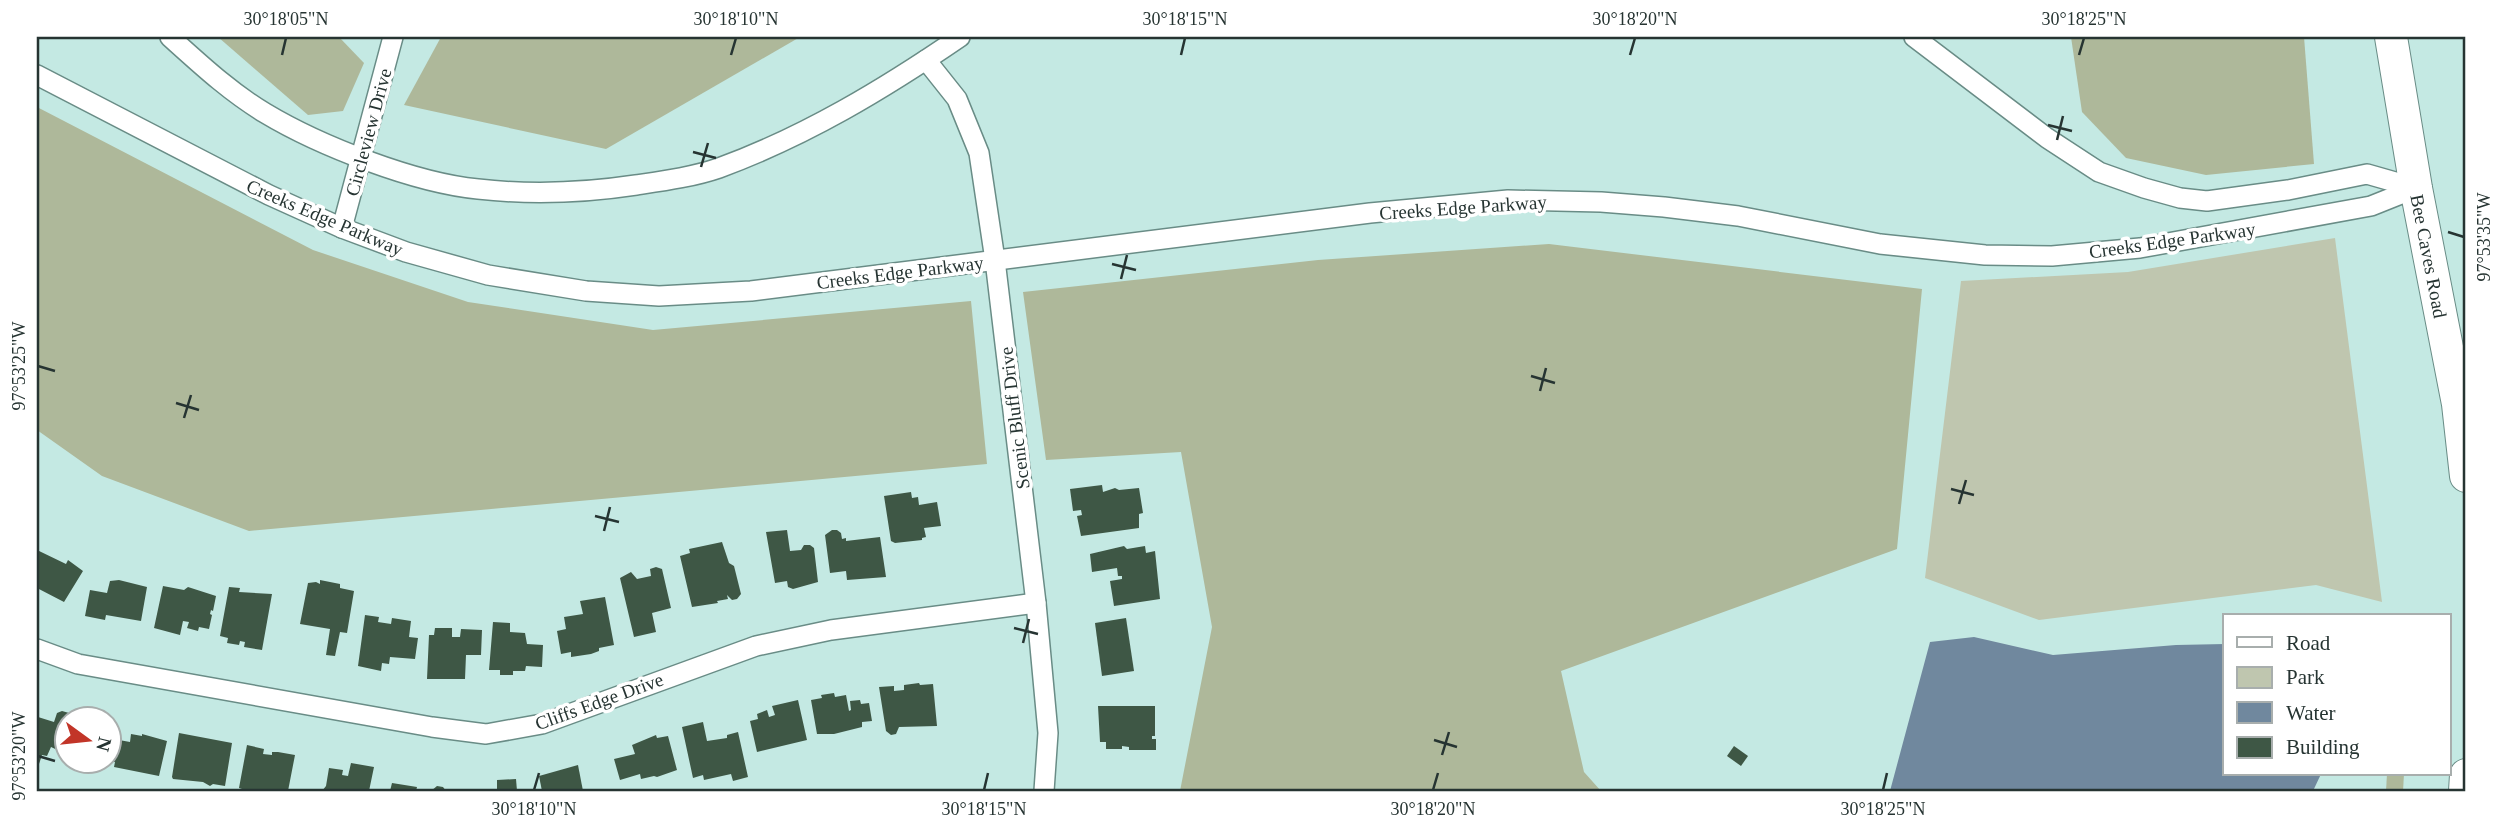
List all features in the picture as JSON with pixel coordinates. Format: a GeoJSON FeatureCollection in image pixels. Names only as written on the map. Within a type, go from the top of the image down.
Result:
{"type":"FeatureCollection","features":[{"type":"Feature","properties":{"kind":"main road","name":"Bee Caves Road"},"geometry":{"type":"LineString","coordinates":[[2391,37],[2416,188],[2458,404],[2466,476]]}},
{"type":"Feature","properties":{"kind":"main road"},"geometry":{"type":"LineString","coordinates":[[2465,791],[2466,775]]}},
{"type":"Feature","properties":{"kind":"street"},"geometry":{"type":"LineString","coordinates":[[170,37],[216,78],[265,113],[361,158],[425,178],[475,189],[538,194],[593,192],[660,182],[716,169],[843,113],[960,37]]}},
{"type":"Feature","properties":{"kind":"street","name":"Circleview Drive"},"geometry":{"type":"LineString","coordinates":[[342,228],[393,37]]}},
{"type":"Feature","properties":{"kind":"street","name":"Creeks Edge Parkway"},"geometry":{"type":"LineString","coordinates":[[1914,37],[2048,138],[2099,172],[2144,188],[2180,198],[2207,201],[2277,192],[2367,174],[2416,188]]}},
{"type":"Feature","properties":{"kind":"street","name":"Scenic Bluff Drive"},"geometry":{"type":"LineString","coordinates":[[926,60],[957,99],[979,153],[995,260],[1036,603],[1048,733],[1044,791]]}},
{"type":"Feature","properties":{"kind":"street","name":"Creeks Edge Parkway"},"geometry":{"type":"LineString","coordinates":[[37,75],[247,184],[342,228],[405,253],[488,275],[586,291],[659,296],[751,291],[1370,213],[1508,201],[1601,201],[1664,207],[1738,216],[1880,244],[1985,255],[2052,256],[2140,248],[2371,206],[2416,188]]}},
{"type":"Feature","properties":{"kind":"street","name":"Cliffs Edge Drive"},"geometry":{"type":"LineString","coordinates":[[37,649],[78,664],[432,727],[486,733],[542,724],[756,646],[831,630],[1036,603]]}},
{"type":"Feature","properties":{"kind":"green space"},"geometry":{"type":"Polygon","coordinates":[[[218,37],[339,37],[364,63],[343,111],[308,115],[218,37]]]}},
{"type":"Feature","properties":{"kind":"green space"},"geometry":{"type":"Polygon","coordinates":[[[441,37],[800,37],[606,149],[404,105],[441,37]]]}},
{"type":"Feature","properties":{"kind":"green space"},"geometry":{"type":"Polygon","coordinates":[[[2071,37],[2304,37],[2314,164],[2206,175],[2126,158],[2082,112],[2071,37]]]}},
{"type":"Feature","properties":{"kind":"green space"},"geometry":{"type":"Polygon","coordinates":[[[37,107],[313,250],[468,302],[653,330],[971,301],[987,464],[249,531],[102,476],[37,430],[37,107]]]}},
{"type":"Feature","properties":{"kind":"green space"},"geometry":{"type":"Polygon","coordinates":[[[2335,238],[2382,602],[2316,585],[2039,620],[1925,578],[1961,281],[2128,272],[2335,238]]]}},
{"type":"Feature","properties":{"kind":"green space"},"geometry":{"type":"Polygon","coordinates":[[[1549,244],[1922,289],[1897,549],[1561,671],[1584,772],[1601,791],[1180,791],[1212,627],[1181,452],[1046,460],[1023,292],[1318,260],[1549,244]]]}},
{"type":"Feature","properties":{"kind":"green space"},"geometry":{"type":"Polygon","coordinates":[[[2387,776],[2404,776],[2403,791],[2386,791],[2387,776]]]}},
{"type":"Feature","properties":{"kind":"water"},"geometry":{"type":"Polygon","coordinates":[[[1974,637],[2053,655],[2223,644],[2223,776],[2320,776],[2313,791],[1890,791],[1930,642],[1974,637]]]}},
{"type":"Feature","properties":{"kind":"building"},"geometry":{"type":"Polygon","coordinates":[[[1102,485],[1103,492],[1115,488],[1139,488],[1143,513],[1139,514],[1139,528],[1081,536],[1077,516],[1082,515],[1081,510],[1073,511],[1070,489],[1102,485]]]}},
{"type":"Feature","properties":{"kind":"building"},"geometry":{"type":"Polygon","coordinates":[[[911,492],[912,498],[918,497],[919,505],[937,502],[941,526],[924,528],[926,537],[922,540],[895,543],[891,541],[884,496],[911,492]]]}},
{"type":"Feature","properties":{"kind":"building"},"geometry":{"type":"Polygon","coordinates":[[[787,530],[790,551],[801,550],[804,545],[814,548],[818,582],[793,589],[788,587],[787,581],[775,583],[766,532],[787,530]]]}},
{"type":"Feature","properties":{"kind":"building"},"geometry":{"type":"Polygon","coordinates":[[[832,530],[841,533],[842,539],[846,538],[846,541],[880,537],[886,577],[847,580],[846,571],[830,573],[825,535],[832,530]]]}},
{"type":"Feature","properties":{"kind":"building"},"geometry":{"type":"Polygon","coordinates":[[[722,542],[729,563],[734,566],[741,594],[737,599],[732,600],[727,595],[728,599],[717,601],[718,603],[692,607],[680,556],[690,553],[689,549],[722,542]]]}},
{"type":"Feature","properties":{"kind":"building"},"geometry":{"type":"Polygon","coordinates":[[[1124,546],[1127,549],[1145,546],[1146,553],[1155,551],[1160,599],[1114,606],[1110,581],[1122,579],[1122,576],[1118,576],[1117,568],[1092,572],[1090,554],[1124,546]]]}},
{"type":"Feature","properties":{"kind":"building"},"geometry":{"type":"Polygon","coordinates":[[[37,550],[66,564],[68,560],[83,571],[64,602],[37,588],[37,550]]]}},
{"type":"Feature","properties":{"kind":"building"},"geometry":{"type":"Polygon","coordinates":[[[650,569],[662,569],[671,608],[652,613],[656,632],[634,637],[620,578],[631,572],[637,579],[651,576],[650,569]]]}},
{"type":"Feature","properties":{"kind":"building"},"geometry":{"type":"Polygon","coordinates":[[[119,580],[147,587],[141,621],[106,615],[105,620],[85,616],[90,590],[107,593],[110,581],[119,580]]]}},
{"type":"Feature","properties":{"kind":"building"},"geometry":{"type":"Polygon","coordinates":[[[320,580],[340,584],[340,588],[354,591],[347,633],[340,632],[335,656],[326,655],[330,629],[300,624],[308,583],[320,584],[320,580]]]}},
{"type":"Feature","properties":{"kind":"building"},"geometry":{"type":"Polygon","coordinates":[[[163,586],[184,590],[188,587],[216,596],[210,614],[209,629],[199,627],[198,631],[187,628],[189,622],[183,621],[180,635],[154,628],[163,586]]]}},
{"type":"Feature","properties":{"kind":"building"},"geometry":{"type":"Polygon","coordinates":[[[229,587],[240,588],[239,592],[272,594],[262,650],[244,647],[245,642],[240,641],[239,645],[227,643],[228,638],[220,636],[229,587]]]}},
{"type":"Feature","properties":{"kind":"building"},"geometry":{"type":"Polygon","coordinates":[[[605,597],[614,645],[599,648],[599,651],[591,654],[571,657],[571,652],[561,654],[557,631],[566,629],[564,617],[583,614],[580,601],[605,597]]]}},
{"type":"Feature","properties":{"kind":"building"},"geometry":{"type":"Polygon","coordinates":[[[365,615],[379,617],[378,622],[391,624],[392,618],[411,621],[409,637],[418,638],[415,659],[390,657],[389,664],[382,663],[381,671],[358,666],[365,615]]]}},
{"type":"Feature","properties":{"kind":"building"},"geometry":{"type":"Polygon","coordinates":[[[1126,618],[1134,671],[1102,676],[1095,623],[1126,618]]]}},
{"type":"Feature","properties":{"kind":"building"},"geometry":{"type":"Polygon","coordinates":[[[493,622],[510,623],[510,632],[525,633],[527,644],[543,645],[542,667],[526,666],[525,671],[513,671],[513,675],[500,675],[500,670],[489,670],[493,622]]]}},
{"type":"Feature","properties":{"kind":"building"},"geometry":{"type":"Polygon","coordinates":[[[435,628],[452,628],[452,637],[460,637],[461,629],[482,630],[481,655],[466,655],[465,679],[427,679],[429,635],[434,635],[435,628]]]}},
{"type":"Feature","properties":{"kind":"building"},"geometry":{"type":"Polygon","coordinates":[[[933,684],[937,726],[899,727],[896,734],[891,735],[886,731],[879,687],[894,686],[894,691],[904,690],[904,685],[933,684]]]}},
{"type":"Feature","properties":{"kind":"building"},"geometry":{"type":"Polygon","coordinates":[[[834,693],[835,697],[846,695],[849,711],[850,701],[869,703],[872,721],[862,722],[862,727],[834,734],[817,734],[811,700],[834,693]]]}},
{"type":"Feature","properties":{"kind":"building"},"geometry":{"type":"Polygon","coordinates":[[[798,700],[807,740],[757,752],[750,721],[758,719],[757,714],[767,710],[769,717],[775,715],[772,706],[798,700]]]}},
{"type":"Feature","properties":{"kind":"building"},"geometry":{"type":"Polygon","coordinates":[[[1098,706],[1155,706],[1155,736],[1152,736],[1152,739],[1156,739],[1156,750],[1129,750],[1129,747],[1122,746],[1122,749],[1106,749],[1106,742],[1100,742],[1098,706]]]}},
{"type":"Feature","properties":{"kind":"building"},"geometry":{"type":"Polygon","coordinates":[[[38,717],[52,721],[52,747],[47,756],[42,755],[37,770],[38,717]]]}},
{"type":"Feature","properties":{"kind":"building"},"geometry":{"type":"Polygon","coordinates":[[[703,722],[707,741],[727,738],[727,735],[738,732],[748,777],[733,781],[731,774],[704,780],[703,775],[693,778],[682,727],[703,722]]]}},
{"type":"Feature","properties":{"kind":"building"},"geometry":{"type":"Polygon","coordinates":[[[179,733],[232,743],[225,786],[173,779],[179,733]]]}},
{"type":"Feature","properties":{"kind":"building"},"geometry":{"type":"Polygon","coordinates":[[[131,734],[167,741],[159,776],[122,769],[122,741],[130,742],[131,734]]]}},
{"type":"Feature","properties":{"kind":"building"},"geometry":{"type":"Polygon","coordinates":[[[656,735],[657,738],[668,736],[677,770],[657,777],[641,779],[640,774],[620,780],[614,759],[635,754],[632,745],[656,735]]]}},
{"type":"Feature","properties":{"kind":"building"},"geometry":{"type":"Polygon","coordinates":[[[247,745],[264,749],[263,754],[272,755],[272,752],[278,752],[295,755],[288,791],[248,791],[239,788],[247,745]]]}},
{"type":"Feature","properties":{"kind":"building"},"geometry":{"type":"Polygon","coordinates":[[[1734,746],[1748,756],[1741,766],[1727,756],[1734,746]]]}},
{"type":"Feature","properties":{"kind":"building"},"geometry":{"type":"Polygon","coordinates":[[[351,763],[374,767],[369,791],[322,791],[326,786],[329,768],[343,770],[342,775],[348,776],[351,763]]]}},
{"type":"Feature","properties":{"kind":"building"},"geometry":{"type":"Polygon","coordinates":[[[578,765],[583,791],[542,791],[539,776],[578,765]]]}},
{"type":"Feature","properties":{"kind":"building"},"geometry":{"type":"Polygon","coordinates":[[[516,779],[517,791],[497,791],[497,780],[516,779]]]}},
{"type":"Feature","properties":{"kind":"building"},"geometry":{"type":"Polygon","coordinates":[[[392,783],[417,787],[416,791],[390,791],[392,783]]]}},
{"type":"Feature","properties":{"kind":"building"},"geometry":{"type":"Polygon","coordinates":[[[437,786],[443,787],[446,791],[431,791],[437,786]]]}}]}
